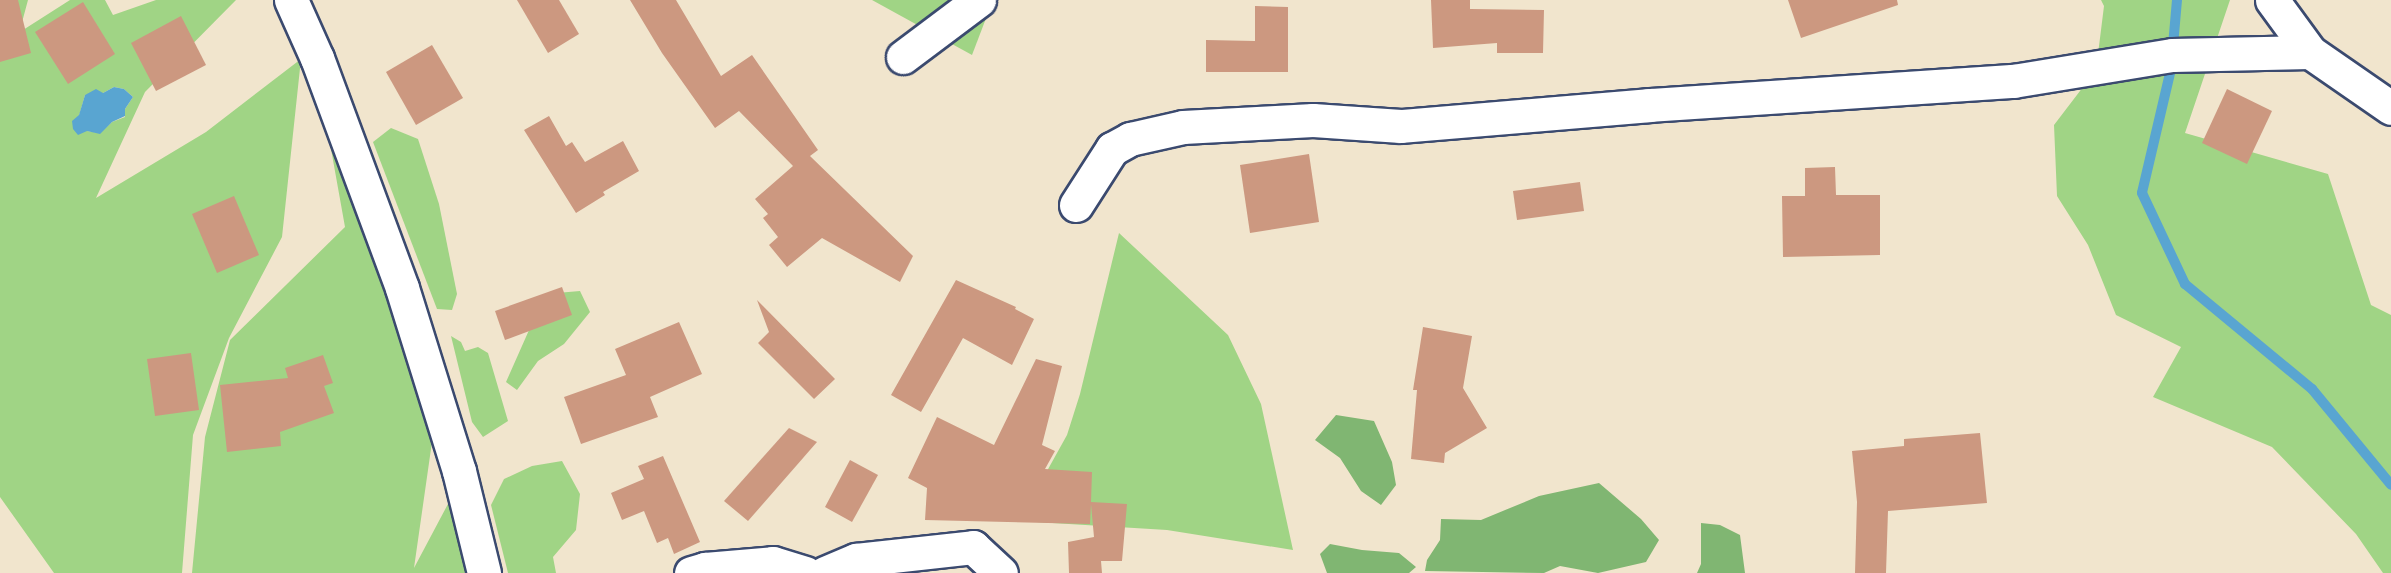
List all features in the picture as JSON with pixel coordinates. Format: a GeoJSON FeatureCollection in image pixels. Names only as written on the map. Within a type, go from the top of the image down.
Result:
{"type":"FeatureCollection","features":[{"type":"Feature","properties":{"kind":"street"},"geometry":{"type":"LineString","coordinates":[[291,0],[317,58],[402,288],[459,471],[484,573]]}},
{"type":"Feature","properties":{"kind":"street"},"geometry":{"type":"LineString","coordinates":[[903,57],[979,0]]}},
{"type":"Feature","properties":{"kind":"street"},"geometry":{"type":"LineString","coordinates":[[2272,0],[2310,52],[2391,108]]}},
{"type":"Feature","properties":{"kind":"street"},"geometry":{"type":"LineString","coordinates":[[1076,205],[1112,149],[1130,139],[1183,127],[1313,120],[1401,126],[1648,105],[2013,81],[2172,55],[2310,52]]}},
{"type":"Feature","properties":{"kind":"street"},"geometry":{"type":"LineString","coordinates":[[825,573],[856,560],[973,547],[1000,573]]}},
{"type":"Feature","properties":{"kind":"street"},"geometry":{"type":"LineString","coordinates":[[691,573],[705,569],[773,563],[805,573]]}},
{"type":"Feature","properties":{"kind":"green space"},"geometry":{"type":"Polygon","coordinates":[[[0,0],[28,0],[21,26],[23,30],[70,0],[105,0],[113,15],[156,0],[236,0],[145,92],[96,198],[206,132],[301,59],[282,237],[229,338],[193,435],[182,573],[54,573],[0,497],[0,0]],[[114,87],[103,93],[85,95],[79,116],[87,131],[100,133],[112,122],[125,117],[125,109],[133,97],[124,89],[114,87]]]}},
{"type":"Feature","properties":{"kind":"green space"},"geometry":{"type":"Polygon","coordinates":[[[872,0],[993,0],[972,55],[872,0]]]}},
{"type":"Feature","properties":{"kind":"green space"},"geometry":{"type":"Polygon","coordinates":[[[2101,0],[2230,0],[2185,133],[2328,174],[2371,305],[2391,315],[2391,573],[2383,573],[2356,534],[2272,447],[2153,397],[2181,347],[2116,315],[2088,245],[2057,196],[2054,125],[2096,70],[2104,6],[2101,0]]]}},
{"type":"Feature","properties":{"kind":"green space"},"geometry":{"type":"Polygon","coordinates":[[[312,43],[440,386],[414,568],[466,470],[489,573],[192,573],[205,437],[230,340],[345,227],[312,43]]]}},
{"type":"Feature","properties":{"kind":"green space"},"geometry":{"type":"Polygon","coordinates":[[[391,128],[418,139],[439,204],[457,294],[452,310],[437,309],[373,142],[391,128]]]}},
{"type":"Feature","properties":{"kind":"green space"},"geometry":{"type":"Polygon","coordinates":[[[1119,233],[1228,335],[1261,404],[1293,550],[1167,530],[1036,522],[1047,471],[1067,435],[1080,394],[1119,233]]]}},
{"type":"Feature","properties":{"kind":"green space"},"geometry":{"type":"Polygon","coordinates":[[[580,291],[590,312],[564,344],[538,361],[517,390],[506,382],[545,294],[580,291]]]}},
{"type":"Feature","properties":{"kind":"green space"},"geometry":{"type":"Polygon","coordinates":[[[451,336],[461,342],[465,351],[478,347],[488,353],[508,421],[483,437],[472,422],[451,336]]]}},
{"type":"Feature","properties":{"kind":"green space"},"geometry":{"type":"Polygon","coordinates":[[[1336,415],[1374,421],[1392,462],[1396,485],[1381,505],[1361,491],[1340,458],[1315,440],[1336,415]]]}},
{"type":"Feature","properties":{"kind":"green space"},"geometry":{"type":"Polygon","coordinates":[[[562,461],[580,494],[576,530],[553,557],[556,573],[508,573],[491,505],[504,479],[532,466],[562,461]]]}},
{"type":"Feature","properties":{"kind":"green space"},"geometry":{"type":"Polygon","coordinates":[[[1599,483],[1641,519],[1659,540],[1646,562],[1598,573],[1560,566],[1544,573],[1425,571],[1427,560],[1440,540],[1441,519],[1481,520],[1539,496],[1599,483]]]}},
{"type":"Feature","properties":{"kind":"green space"},"geometry":{"type":"Polygon","coordinates":[[[1701,523],[1720,525],[1740,535],[1745,573],[1697,573],[1701,564],[1701,523]]]}},
{"type":"Feature","properties":{"kind":"green space"},"geometry":{"type":"Polygon","coordinates":[[[1330,544],[1362,550],[1399,553],[1416,567],[1409,573],[1327,573],[1320,554],[1330,544]]]}},
{"type":"Feature","properties":{"kind":"water"},"geometry":{"type":"Polygon","coordinates":[[[114,87],[124,89],[133,97],[125,109],[125,116],[112,122],[100,134],[87,131],[78,135],[73,129],[72,121],[79,115],[85,95],[96,89],[103,93],[114,87]]]}},
{"type":"Feature","properties":{"kind":"building"},"geometry":{"type":"Polygon","coordinates":[[[0,0],[18,0],[31,53],[0,62],[0,0]]]}},
{"type":"Feature","properties":{"kind":"building"},"geometry":{"type":"Polygon","coordinates":[[[517,0],[559,0],[579,34],[548,53],[517,0]]]}},
{"type":"Feature","properties":{"kind":"building"},"geometry":{"type":"Polygon","coordinates":[[[630,0],[676,0],[721,76],[752,55],[818,150],[810,156],[913,256],[900,282],[822,238],[787,267],[769,245],[778,237],[763,218],[768,214],[755,199],[793,166],[739,111],[715,128],[662,53],[630,0]]]}},
{"type":"Feature","properties":{"kind":"building"},"geometry":{"type":"Polygon","coordinates":[[[1431,0],[1470,0],[1470,9],[1544,10],[1543,53],[1497,53],[1497,43],[1433,48],[1431,0]]]}},
{"type":"Feature","properties":{"kind":"building"},"geometry":{"type":"Polygon","coordinates":[[[1788,0],[1897,0],[1898,5],[1801,38],[1788,0]]]}},
{"type":"Feature","properties":{"kind":"building"},"geometry":{"type":"Polygon","coordinates":[[[83,2],[115,54],[68,84],[35,32],[83,2]]]}},
{"type":"Feature","properties":{"kind":"building"},"geometry":{"type":"Polygon","coordinates":[[[1255,6],[1288,7],[1288,72],[1206,72],[1206,40],[1255,41],[1255,6]]]}},
{"type":"Feature","properties":{"kind":"building"},"geometry":{"type":"Polygon","coordinates":[[[181,16],[206,65],[156,91],[131,43],[181,16]]]}},
{"type":"Feature","properties":{"kind":"building"},"geometry":{"type":"Polygon","coordinates":[[[432,45],[463,98],[416,125],[386,72],[432,45]]]}},
{"type":"Feature","properties":{"kind":"building"},"geometry":{"type":"Polygon","coordinates":[[[2227,89],[2272,111],[2247,164],[2202,143],[2227,89]]]}},
{"type":"Feature","properties":{"kind":"building"},"geometry":{"type":"Polygon","coordinates":[[[549,116],[566,146],[572,142],[585,162],[623,141],[639,171],[603,192],[605,195],[576,213],[524,130],[549,116]]]}},
{"type":"Feature","properties":{"kind":"building"},"geometry":{"type":"Polygon","coordinates":[[[1309,154],[1319,222],[1250,233],[1240,165],[1309,154]]]}},
{"type":"Feature","properties":{"kind":"building"},"geometry":{"type":"Polygon","coordinates":[[[1835,167],[1836,195],[1880,195],[1880,255],[1783,257],[1782,196],[1805,196],[1805,168],[1835,167]]]}},
{"type":"Feature","properties":{"kind":"building"},"geometry":{"type":"Polygon","coordinates":[[[1580,182],[1584,211],[1517,220],[1513,191],[1580,182]]]}},
{"type":"Feature","properties":{"kind":"building"},"geometry":{"type":"Polygon","coordinates":[[[234,196],[259,255],[217,273],[192,214],[234,196]]]}},
{"type":"Feature","properties":{"kind":"building"},"geometry":{"type":"Polygon","coordinates":[[[956,280],[1016,307],[1015,309],[1034,319],[1012,365],[963,338],[921,412],[891,395],[956,280]]]}},
{"type":"Feature","properties":{"kind":"building"},"geometry":{"type":"Polygon","coordinates":[[[562,287],[572,315],[505,340],[495,311],[562,287]]]}},
{"type":"Feature","properties":{"kind":"building"},"geometry":{"type":"Polygon","coordinates":[[[757,300],[835,379],[814,399],[758,343],[769,332],[757,300]]]}},
{"type":"Feature","properties":{"kind":"building"},"geometry":{"type":"Polygon","coordinates":[[[679,322],[702,374],[650,397],[658,417],[581,444],[564,397],[626,375],[615,349],[679,322]]]}},
{"type":"Feature","properties":{"kind":"building"},"geometry":{"type":"Polygon","coordinates":[[[1423,327],[1472,336],[1463,388],[1487,428],[1445,453],[1444,463],[1411,459],[1417,390],[1413,390],[1423,327]]]}},
{"type":"Feature","properties":{"kind":"building"},"geometry":{"type":"Polygon","coordinates":[[[191,353],[199,410],[155,416],[147,359],[191,353]]]}},
{"type":"Feature","properties":{"kind":"building"},"geometry":{"type":"Polygon","coordinates":[[[323,355],[333,383],[324,386],[334,413],[280,432],[281,446],[227,452],[220,385],[288,378],[285,368],[323,355]]]}},
{"type":"Feature","properties":{"kind":"building"},"geometry":{"type":"Polygon","coordinates":[[[1036,359],[1062,366],[1042,445],[1055,451],[1045,469],[1092,472],[1091,502],[1127,504],[1122,561],[1101,561],[1102,573],[1069,573],[1068,542],[1094,537],[1091,504],[1090,524],[925,520],[927,488],[908,478],[937,417],[994,445],[1036,359]]]}},
{"type":"Feature","properties":{"kind":"building"},"geometry":{"type":"Polygon","coordinates":[[[789,428],[817,442],[748,521],[724,501],[789,428]]]}},
{"type":"Feature","properties":{"kind":"building"},"geometry":{"type":"Polygon","coordinates":[[[1980,433],[1987,503],[1888,511],[1886,573],[1855,573],[1857,502],[1852,451],[1904,446],[1904,439],[1980,433]]]}},
{"type":"Feature","properties":{"kind":"building"},"geometry":{"type":"Polygon","coordinates":[[[663,456],[700,542],[674,554],[668,538],[657,543],[644,511],[622,520],[611,493],[644,479],[638,466],[663,456]]]}},
{"type":"Feature","properties":{"kind":"building"},"geometry":{"type":"Polygon","coordinates":[[[850,460],[878,475],[852,522],[825,507],[850,460]]]}},
{"type":"Feature","properties":{"kind":"waterway"},"geometry":{"type":"LineString","coordinates":[[2177,0],[2171,69],[2142,193],[2185,284],[2312,389],[2391,485]]}}]}
